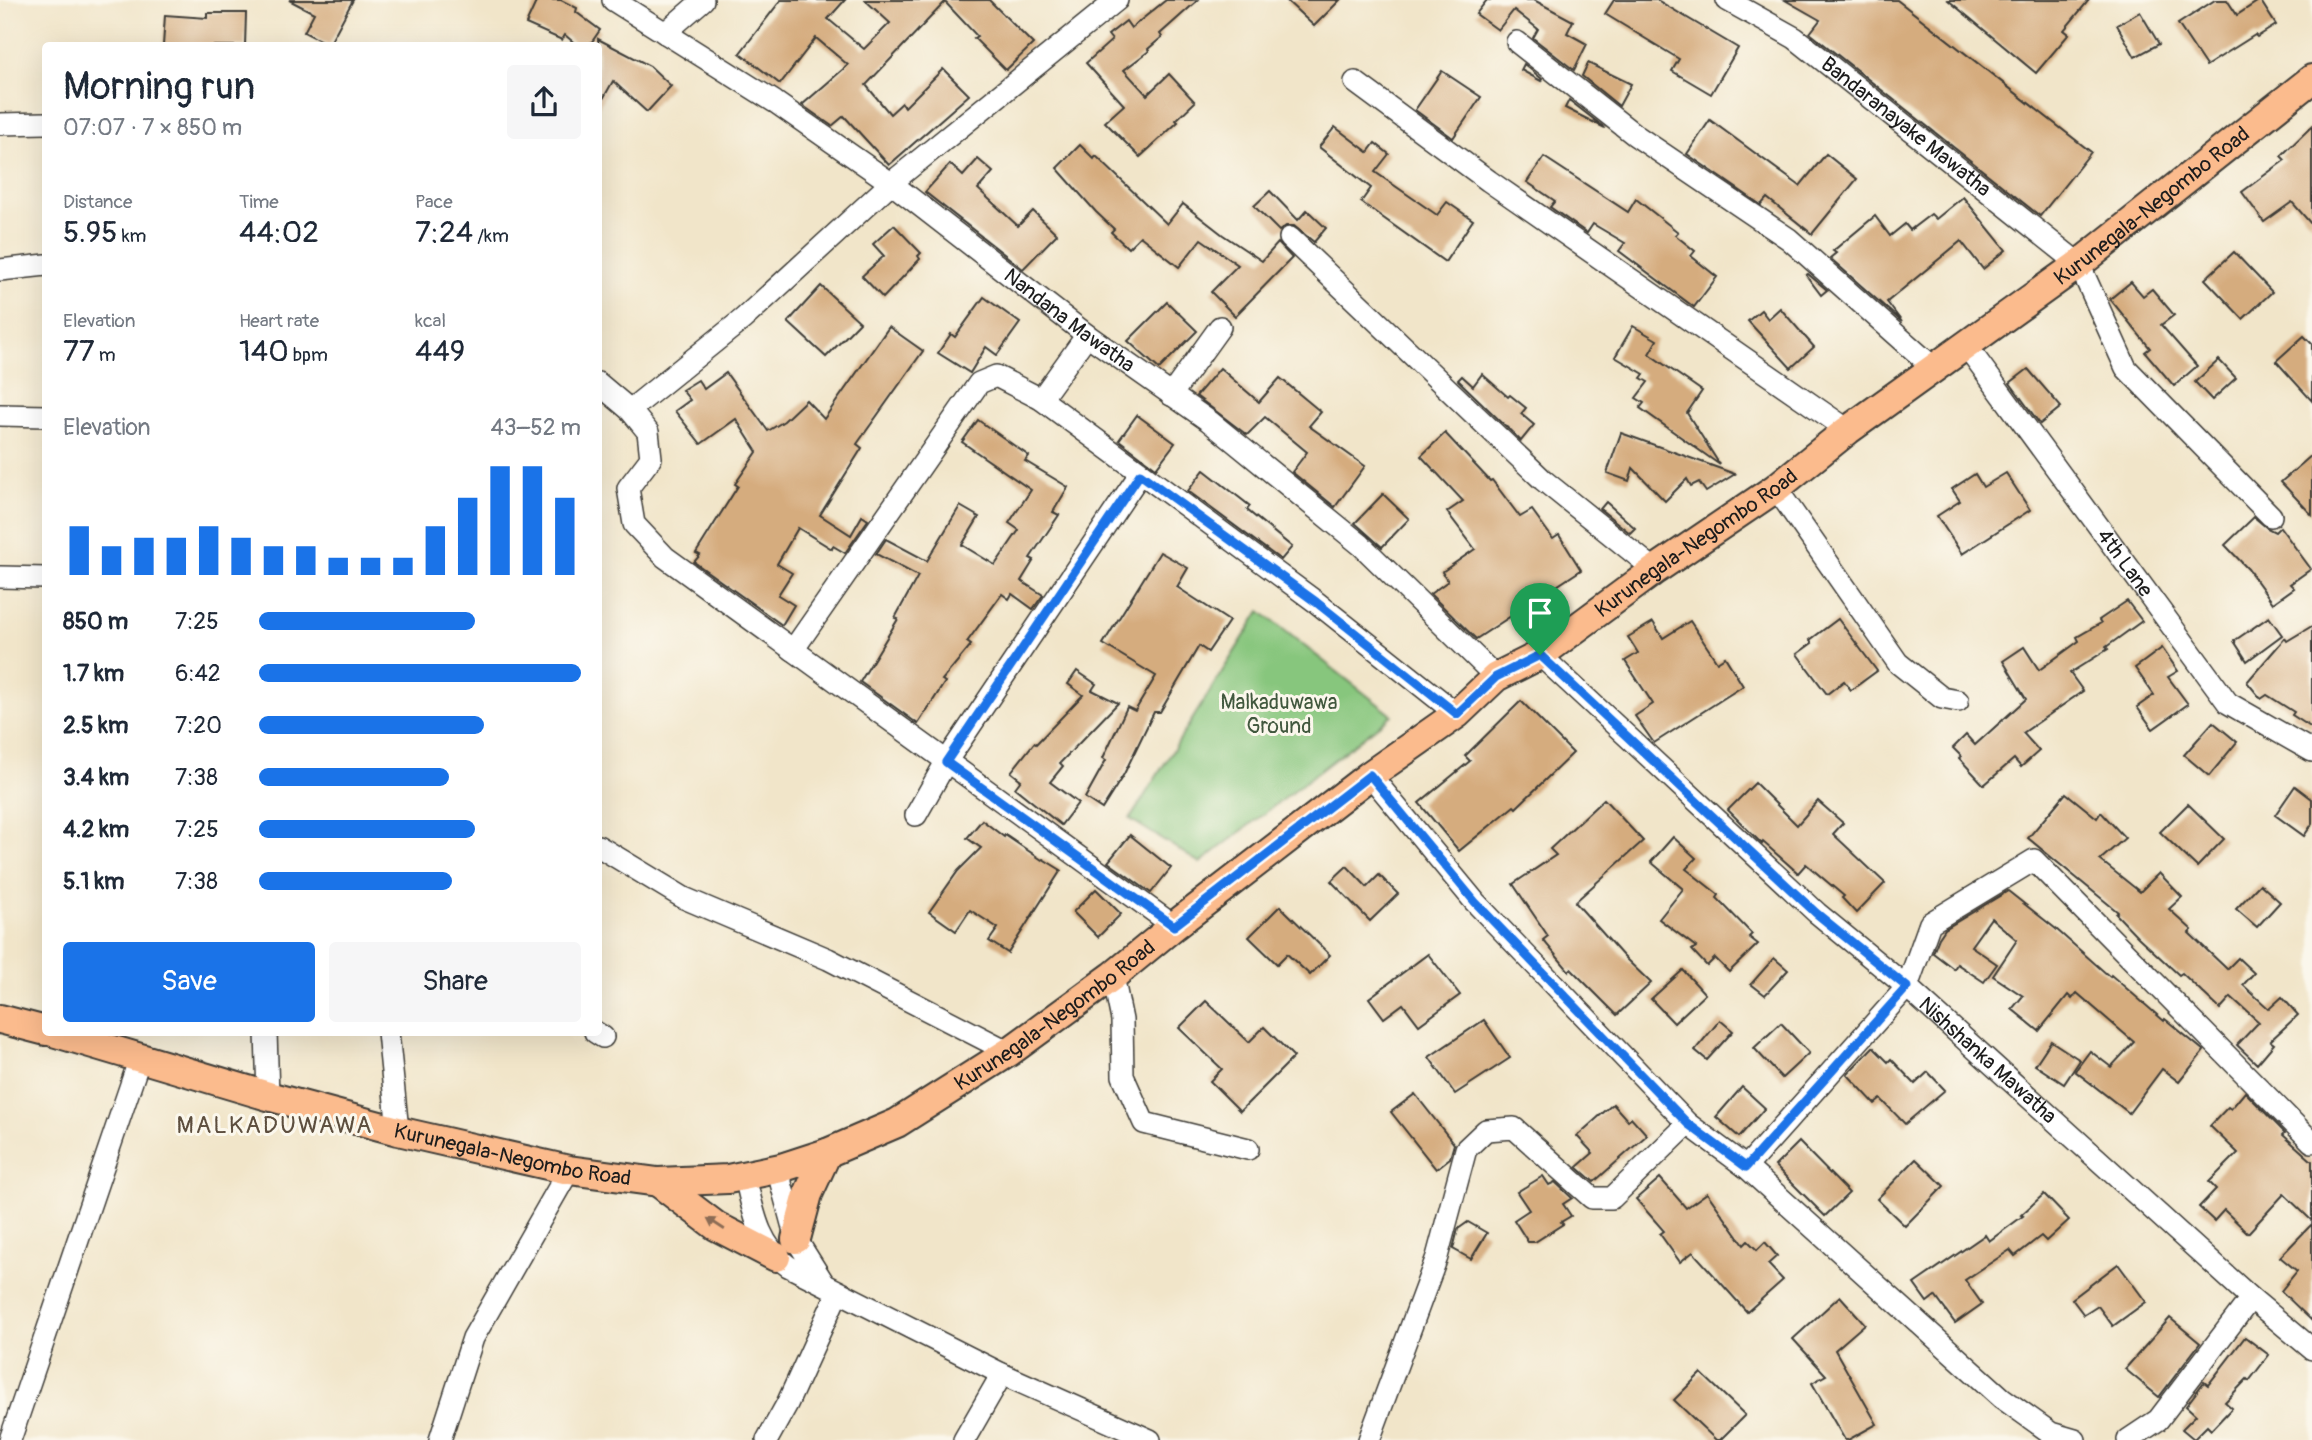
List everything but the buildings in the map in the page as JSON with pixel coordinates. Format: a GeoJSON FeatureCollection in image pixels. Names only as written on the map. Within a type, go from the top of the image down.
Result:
{"type":"FeatureCollection","features":[{"type":"Feature","properties":{"kind":"main road","name":"Kurunegala-Negombo Road"},"geometry":{"type":"LineString","coordinates":[[91,1037],[140,1058],[268,1097],[398,1131],[569,1170],[658,1182],[728,1179],[781,1168],[827,1153],[897,1122],[1009,1052],[1113,976],[1370,775],[1457,714],[1496,677],[1540,655],[1655,570],[1776,488],[1848,430],[2079,264],[2312,79]]}},
{"type":"Feature","properties":{"kind":"main road"},"geometry":{"type":"LineString","coordinates":[[0,1019],[42,1030]]}},
{"type":"Feature","properties":{"kind":"main road"},"geometry":{"type":"LineString","coordinates":[[658,1182],[716,1226],[786,1248],[827,1153]]}},
{"type":"Feature","properties":{"kind":"street","name":"Nandana Mawatha"},"geometry":{"type":"LineString","coordinates":[[613,0],[775,102],[891,183],[1087,335],[1209,421],[1361,545],[1496,677]]}},
{"type":"Feature","properties":{"kind":"street"},"geometry":{"type":"LineString","coordinates":[[665,33],[703,0]]}},
{"type":"Feature","properties":{"kind":"street"},"geometry":{"type":"LineString","coordinates":[[630,410],[743,319],[891,183],[1117,0]]}},
{"type":"Feature","properties":{"kind":"street","name":"Bandaranayake Mawatha"},"geometry":{"type":"LineString","coordinates":[[1727,0],[1795,38],[2079,264]]}},
{"type":"Feature","properties":{"kind":"street"},"geometry":{"type":"LineString","coordinates":[[1517,41],[1635,135],[1788,239],[1935,369]]}},
{"type":"Feature","properties":{"kind":"street"},"geometry":{"type":"LineString","coordinates":[[1355,82],[1489,181],[1848,430]]}},
{"type":"Feature","properties":{"kind":"street"},"geometry":{"type":"LineString","coordinates":[[0,124],[42,123]]}},
{"type":"Feature","properties":{"kind":"street"},"geometry":{"type":"LineString","coordinates":[[1290,238],[1544,480],[1655,570]]}},
{"type":"Feature","properties":{"kind":"street"},"geometry":{"type":"LineString","coordinates":[[2079,264],[2126,368],[2271,516]]}},
{"type":"Feature","properties":{"kind":"street"},"geometry":{"type":"LineString","coordinates":[[0,270],[42,265]]}},
{"type":"Feature","properties":{"kind":"street"},"geometry":{"type":"LineString","coordinates":[[1171,395],[1220,327]]}},
{"type":"Feature","properties":{"kind":"street"},"geometry":{"type":"LineString","coordinates":[[1041,399],[1087,335]]}},
{"type":"Feature","properties":{"kind":"street","name":"4th Lane"},"geometry":{"type":"LineString","coordinates":[[1965,344],[2228,702],[2312,751]]}},
{"type":"Feature","properties":{"kind":"street"},"geometry":{"type":"LineString","coordinates":[[793,650],[979,383],[996,376],[1041,399],[1316,602],[1457,714]]}},
{"type":"Feature","properties":{"kind":"street"},"geometry":{"type":"LineString","coordinates":[[602,386],[630,410],[648,432],[651,458],[628,488],[634,524],[665,557],[1174,926]]}},
{"type":"Feature","properties":{"kind":"street"},"geometry":{"type":"LineString","coordinates":[[0,415],[42,416]]}},
{"type":"Feature","properties":{"kind":"street"},"geometry":{"type":"LineString","coordinates":[[916,815],[946,762],[1140,474]]}},
{"type":"Feature","properties":{"kind":"street"},"geometry":{"type":"LineString","coordinates":[[1776,488],[1898,663],[1942,698],[1958,701]]}},
{"type":"Feature","properties":{"kind":"street"},"geometry":{"type":"LineString","coordinates":[[0,577],[42,578]]}},
{"type":"Feature","properties":{"kind":"street","name":"Nishshanka Mawatha"},"geometry":{"type":"LineString","coordinates":[[1540,655],[1816,913],[1907,987],[2251,1298],[2312,1349]]}},
{"type":"Feature","properties":{"kind":"street"},"geometry":{"type":"LineString","coordinates":[[1370,775],[1475,902],[1688,1124],[1746,1167],[2003,1398],[2051,1433],[2075,1440]]}},
{"type":"Feature","properties":{"kind":"street"},"geometry":{"type":"LineString","coordinates":[[602,848],[684,898],[828,959],[1009,1052]]}},
{"type":"Feature","properties":{"kind":"street"},"geometry":{"type":"LineString","coordinates":[[1746,1167],[1907,987],[1930,923],[2034,860],[2312,1142]]}},
{"type":"Feature","properties":{"kind":"street"},"geometry":{"type":"LineString","coordinates":[[1113,976],[1122,1020],[1123,1076],[1144,1123],[1248,1149]]}},
{"type":"Feature","properties":{"kind":"street"},"geometry":{"type":"LineString","coordinates":[[266,1036],[268,1097]]}},
{"type":"Feature","properties":{"kind":"street"},"geometry":{"type":"LineString","coordinates":[[388,1036],[398,1131]]}},
{"type":"Feature","properties":{"kind":"street"},"geometry":{"type":"LineString","coordinates":[[10,1440],[140,1058]]}},
{"type":"Feature","properties":{"kind":"street"},"geometry":{"type":"LineString","coordinates":[[1369,1440],[1437,1257],[1466,1149],[1476,1139],[1486,1130],[1514,1128],[1592,1198],[1612,1198],[1688,1124]]}},
{"type":"Feature","properties":{"kind":"street"},"geometry":{"type":"LineString","coordinates":[[781,1168],[786,1248]]}},
{"type":"Feature","properties":{"kind":"street"},"geometry":{"type":"LineString","coordinates":[[440,1440],[473,1338],[569,1170]]}},
{"type":"Feature","properties":{"kind":"street"},"geometry":{"type":"LineString","coordinates":[[745,1176],[756,1224],[831,1288],[1002,1374],[1150,1440]]}},
{"type":"Feature","properties":{"kind":"street"},"geometry":{"type":"LineString","coordinates":[[767,1440],[787,1404],[831,1288]]}},
{"type":"Feature","properties":{"kind":"street"},"geometry":{"type":"LineString","coordinates":[[2128,1440],[2158,1420],[2251,1298]]}},
{"type":"Feature","properties":{"kind":"street"},"geometry":{"type":"LineString","coordinates":[[964,1440],[1002,1374]]}},
{"type":"Feature","properties":{"kind":"green space","name":"Malkaduwawa Ground"},"geometry":{"type":"Polygon","coordinates":[[[1260,611],[1392,715],[1200,863],[1130,819],[1260,611]]]}},
{"type":"Feature","properties":{"kind":"district","name":"MALKADUWAWA"},"geometry":{"type":"Point","coordinates":[275,1125]}},
{"type":"Feature","properties":{"kind":"route"},"geometry":{"type":"LineString","coordinates":[[1140,474],[1316,602],[1457,714],[1496,677],[1540,655],[1816,913],[1907,987],[1746,1167],[1688,1124],[1475,902],[1370,775],[1174,926],[946,762],[1140,474]]}}]}
